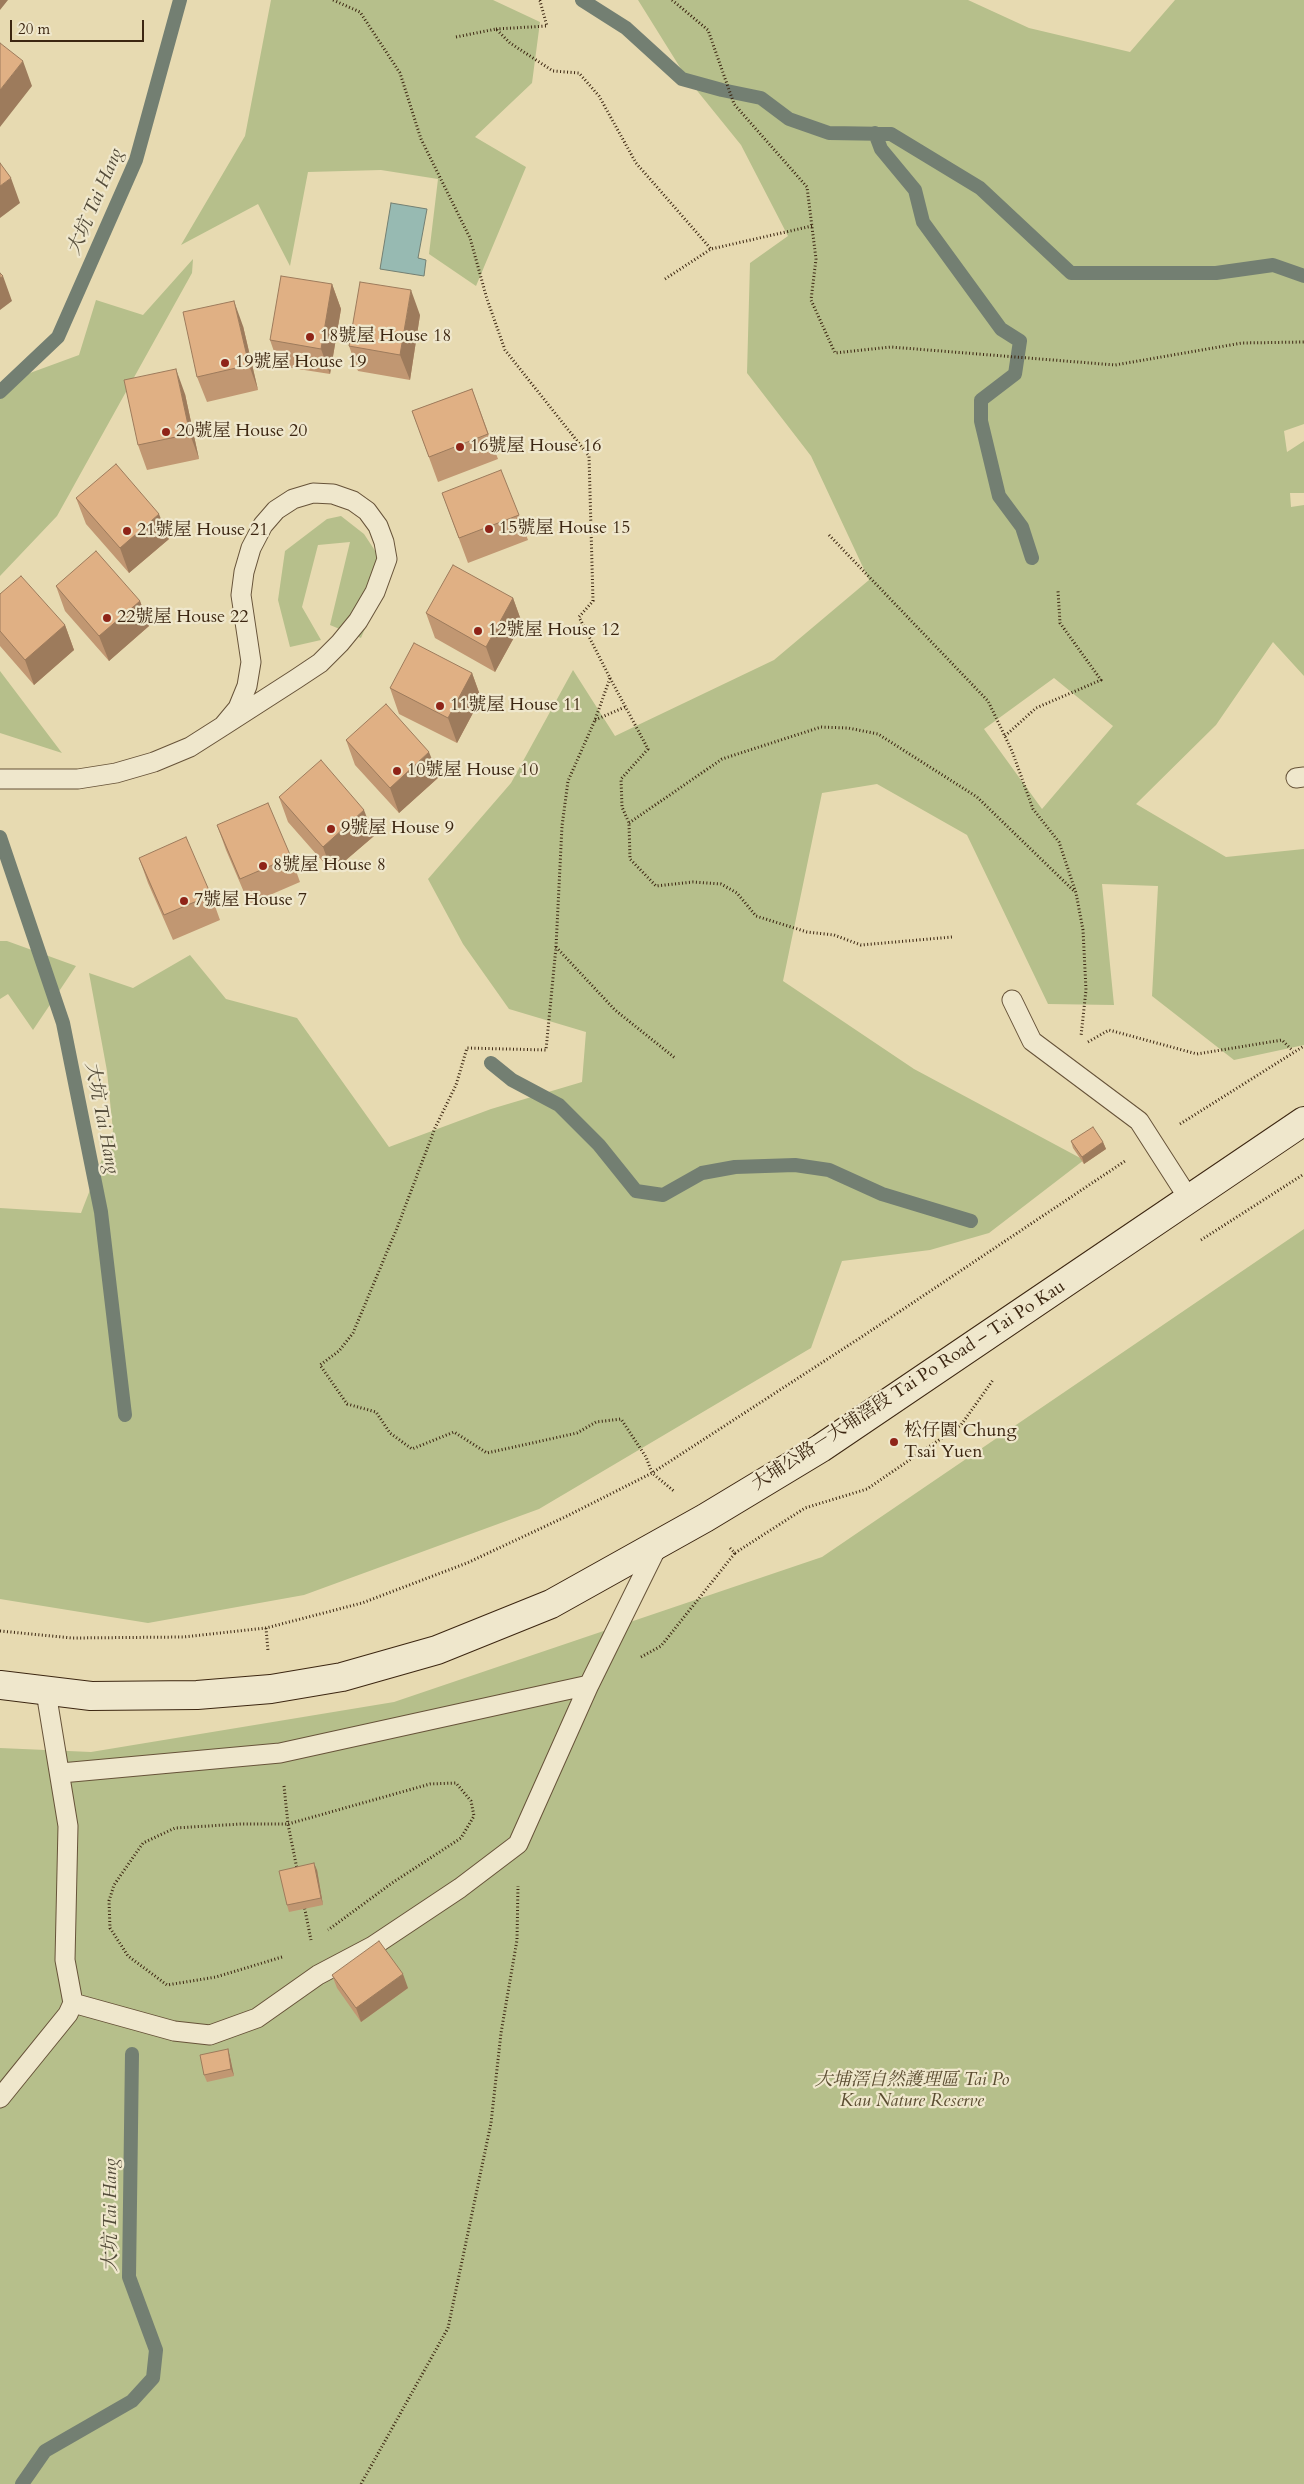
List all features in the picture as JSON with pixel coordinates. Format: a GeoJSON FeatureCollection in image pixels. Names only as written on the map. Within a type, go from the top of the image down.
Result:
{"type":"FeatureCollection","features":[{"type":"Feature","properties":{"kind":"main road","name":"大埔公路－大埔滘段 Tai Po Road – Tai Po Kau"},"geometry":{"type":"LineString","coordinates":[[0,1685],[91,1696],[197,1695],[271,1689],[342,1677],[436,1650],[551,1604],[705,1518],[821,1448],[1304,1120]]}},
{"type":"Feature","properties":{"kind":"lane"},"geometry":{"type":"LineString","coordinates":[[0,779],[88,778],[116,773],[154,762],[190,746],[223,726],[320,663],[340,643],[363,614],[375,592],[387,559],[384,542],[378,526],[367,511],[353,501],[333,494],[313,493],[293,499],[276,510],[263,526],[251,548],[244,572],[241,595],[251,662],[247,686],[238,708],[223,726]]}},
{"type":"Feature","properties":{"kind":"lane"},"geometry":{"type":"LineString","coordinates":[[1012,1000],[1032,1041],[1139,1121],[1189,1198]]}},
{"type":"Feature","properties":{"kind":"lane"},"geometry":{"type":"LineString","coordinates":[[72,2002],[174,2031],[210,2035],[257,2018],[318,1975],[373,1946],[460,1888],[518,1844],[589,1685],[658,1545]]}},
{"type":"Feature","properties":{"kind":"lane"},"geometry":{"type":"LineString","coordinates":[[61,1773],[280,1753],[589,1685]]}},
{"type":"Feature","properties":{"kind":"lane"},"geometry":{"type":"LineString","coordinates":[[0,2098],[68,2014],[72,2002],[66,1960],[68,1826],[61,1773],[46,1692]]}},
{"type":"Feature","properties":{"kind":"path"},"geometry":{"type":"LineString","coordinates":[[333,0],[360,12],[400,73],[421,139],[470,238],[487,299],[505,350],[589,456],[593,601],[579,617],[624,707],[648,748],[621,779],[622,806],[629,823],[630,859],[656,886],[693,882],[721,884],[737,893],[756,916],[807,932],[834,935],[861,945],[952,937]]}},
{"type":"Feature","properties":{"kind":"path"},"geometry":{"type":"LineString","coordinates":[[456,37],[496,30],[547,26],[540,1],[538,0]]}},
{"type":"Feature","properties":{"kind":"path"},"geometry":{"type":"LineString","coordinates":[[672,0],[708,30],[734,104],[807,187],[816,259],[811,300],[835,353],[891,347],[1115,365],[1242,343],[1304,342]]}},
{"type":"Feature","properties":{"kind":"path"},"geometry":{"type":"LineString","coordinates":[[496,30],[510,43],[553,71],[579,73],[599,96],[636,163],[711,249]]}},
{"type":"Feature","properties":{"kind":"path"},"geometry":{"type":"LineString","coordinates":[[665,279],[711,249],[812,226]]}},
{"type":"Feature","properties":{"kind":"path"},"geometry":{"type":"LineString","coordinates":[[830,535],[988,701],[1005,736],[1033,809],[1059,842],[1076,893],[1083,930],[1086,990],[1080,1038]]}},
{"type":"Feature","properties":{"kind":"path"},"geometry":{"type":"LineString","coordinates":[[1005,736],[1036,708],[1101,680],[1060,623],[1058,591]]}},
{"type":"Feature","properties":{"kind":"path"},"geometry":{"type":"LineString","coordinates":[[610,678],[595,720],[568,780],[562,826],[556,947],[546,1050],[467,1048],[456,1085],[435,1128],[397,1228],[353,1333],[338,1351],[320,1365],[347,1404],[376,1412],[390,1433],[412,1449],[454,1432],[487,1453],[577,1433],[596,1422],[620,1419],[646,1457],[652,1473],[705,1518],[734,1553]]}},
{"type":"Feature","properties":{"kind":"path"},"geometry":{"type":"LineString","coordinates":[[595,720],[624,707]]}},
{"type":"Feature","properties":{"kind":"path"},"geometry":{"type":"LineString","coordinates":[[629,823],[722,759],[821,727],[848,728],[878,734],[977,797],[1076,893]]}},
{"type":"Feature","properties":{"kind":"path"},"geometry":{"type":"LineString","coordinates":[[556,947],[615,1010],[675,1058]]}},
{"type":"Feature","properties":{"kind":"path"},"geometry":{"type":"LineString","coordinates":[[1087,1043],[1110,1030],[1196,1054],[1282,1040],[1293,1051]]}},
{"type":"Feature","properties":{"kind":"path"},"geometry":{"type":"LineString","coordinates":[[0,1631],[72,1638],[164,1638],[266,1628],[362,1603],[467,1563],[566,1517],[652,1473],[866,1334],[1153,1142],[1293,1051],[1304,1046]]}},
{"type":"Feature","properties":{"kind":"path"},"geometry":{"type":"LineString","coordinates":[[1200,1240],[1304,1174]]}},
{"type":"Feature","properties":{"kind":"path"},"geometry":{"type":"LineString","coordinates":[[589,1685],[661,1646],[734,1553],[806,1508],[867,1489],[961,1425],[991,1381],[999,1376]]}},
{"type":"Feature","properties":{"kind":"path"},"geometry":{"type":"LineString","coordinates":[[266,1628],[271,1689]]}},
{"type":"Feature","properties":{"kind":"path"},"geometry":{"type":"LineString","coordinates":[[280,1753],[288,1824],[299,1878]]}},
{"type":"Feature","properties":{"kind":"path"},"geometry":{"type":"LineString","coordinates":[[292,1954],[216,1977],[167,1986],[128,1956],[110,1928],[109,1901],[114,1885],[143,1844],[175,1828],[241,1824],[288,1824],[430,1784],[456,1784],[470,1801],[474,1816],[460,1838],[392,1883],[327,1930]]}},
{"type":"Feature","properties":{"kind":"path"},"geometry":{"type":"LineString","coordinates":[[361,2484],[448,2328],[490,2123],[517,1940],[518,1844]]}},
{"type":"Feature","properties":{"kind":"path"},"geometry":{"type":"LineString","coordinates":[[302,1896],[311,1942]]}},
{"type":"Feature","properties":{"kind":"path"},"geometry":{"type":"LineString","coordinates":[[305,1946],[319,1936]]}},
{"type":"Feature","properties":{"kind":"green space"},"geometry":{"type":"Polygon","coordinates":[[[271,0],[493,0],[540,22],[532,83],[475,137],[526,167],[476,286],[429,254],[438,179],[381,170],[308,172],[290,266],[258,204],[181,245],[245,136],[271,0]]]}},
{"type":"Feature","properties":{"kind":"green space"},"geometry":{"type":"Polygon","coordinates":[[[638,0],[968,0],[1029,28],[1130,52],[1175,0],[1304,0],[1304,424],[1284,431],[1287,452],[1304,441],[1304,493],[1290,493],[1291,507],[1304,505],[1304,676],[1273,642],[1216,725],[1136,804],[1226,857],[1304,849],[1304,1045],[1234,1060],[1152,996],[1158,886],[1102,884],[1114,1005],[1048,1004],[967,835],[877,784],[822,793],[783,981],[914,1069],[1084,1160],[989,1233],[930,1250],[842,1261],[811,1348],[539,1509],[304,1595],[148,1623],[0,1599],[0,1208],[81,1213],[113,1131],[107,1071],[89,973],[133,988],[190,955],[226,999],[297,1018],[389,1147],[491,1109],[582,1082],[586,1032],[509,1009],[463,944],[428,879],[511,783],[573,670],[615,736],[774,660],[869,580],[811,456],[747,373],[750,263],[788,236],[741,145],[686,77],[638,0]],[[1054,678],[984,729],[1042,809],[1113,726],[1054,678]]]}},
{"type":"Feature","properties":{"kind":"green space"},"geometry":{"type":"Polygon","coordinates":[[[193,259],[192,273],[57,516],[0,576],[0,384],[79,355],[96,300],[143,315],[193,259]]]}},
{"type":"Feature","properties":{"kind":"green space"},"geometry":{"type":"Polygon","coordinates":[[[341,516],[364,534],[389,572],[361,638],[330,625],[350,542],[318,545],[302,607],[321,640],[290,647],[278,600],[285,551],[327,519],[341,516]]]}},
{"type":"Feature","properties":{"kind":"green space"},"geometry":{"type":"Polygon","coordinates":[[[0,671],[62,753],[0,733],[0,671]]]}},
{"type":"Feature","properties":{"kind":"green space"},"geometry":{"type":"Polygon","coordinates":[[[0,941],[7,941],[76,966],[33,1030],[8,994],[0,999],[0,941]]]}},
{"type":"Feature","properties":{"kind":"green space","name":"大埔滘自然護理區 Tai Po Kau Nature Reserve"},"geometry":{"type":"Polygon","coordinates":[[[1304,1229],[1304,2484],[0,2484],[0,1748],[91,1752],[394,1702],[822,1557],[1304,1229]]]}},
{"type":"Feature","properties":{"kind":"water"},"geometry":{"type":"Polygon","coordinates":[[[391,203],[427,209],[418,258],[426,260],[424,276],[380,269],[391,203]]]}},
{"type":"Feature","properties":{"kind":"building"},"geometry":{"type":"Polygon","coordinates":[[[0,43],[23,61],[0,90],[0,43]]]}},
{"type":"Feature","properties":{"kind":"building"},"geometry":{"type":"Polygon","coordinates":[[[0,163],[11,178],[0,186],[0,163]]]}},
{"type":"Feature","properties":{"kind":"building"},"geometry":{"type":"Polygon","coordinates":[[[281,276],[332,284],[321,349],[270,340],[281,276]]]}},
{"type":"Feature","properties":{"kind":"building"},"geometry":{"type":"Polygon","coordinates":[[[360,282],[411,290],[400,355],[349,346],[360,282]]]}},
{"type":"Feature","properties":{"kind":"building"},"geometry":{"type":"Polygon","coordinates":[[[234,301],[249,365],[197,377],[183,312],[234,301]]]}},
{"type":"Feature","properties":{"kind":"building"},"geometry":{"type":"Polygon","coordinates":[[[176,369],[190,434],[138,445],[124,380],[176,369]]]}},
{"type":"Feature","properties":{"kind":"building"},"geometry":{"type":"Polygon","coordinates":[[[472,389],[488,434],[429,457],[412,411],[472,389]]]}},
{"type":"Feature","properties":{"kind":"building"},"geometry":{"type":"Polygon","coordinates":[[[116,464],[159,514],[120,548],[76,498],[116,464]]]}},
{"type":"Feature","properties":{"kind":"building"},"geometry":{"type":"Polygon","coordinates":[[[501,470],[519,515],[459,538],[442,493],[501,470]]]}},
{"type":"Feature","properties":{"kind":"building"},"geometry":{"type":"Polygon","coordinates":[[[96,551],[140,601],[99,636],[56,586],[96,551]]]}},
{"type":"Feature","properties":{"kind":"building"},"geometry":{"type":"Polygon","coordinates":[[[453,565],[513,598],[486,647],[426,613],[453,565]]]}},
{"type":"Feature","properties":{"kind":"building"},"geometry":{"type":"Polygon","coordinates":[[[21,576],[65,625],[25,660],[0,631],[0,594],[21,576]]]}},
{"type":"Feature","properties":{"kind":"building"},"geometry":{"type":"Polygon","coordinates":[[[414,643],[472,673],[448,718],[390,688],[414,643]]]}},
{"type":"Feature","properties":{"kind":"building"},"geometry":{"type":"Polygon","coordinates":[[[386,704],[429,752],[390,788],[346,740],[386,704]]]}},
{"type":"Feature","properties":{"kind":"building"},"geometry":{"type":"Polygon","coordinates":[[[321,760],[364,810],[323,847],[279,797],[321,760]]]}},
{"type":"Feature","properties":{"kind":"building"},"geometry":{"type":"Polygon","coordinates":[[[268,803],[291,857],[240,879],[217,825],[268,803]]]}},
{"type":"Feature","properties":{"kind":"building"},"geometry":{"type":"Polygon","coordinates":[[[186,837],[211,895],[164,915],[139,858],[186,837]]]}},
{"type":"Feature","properties":{"kind":"building"},"geometry":{"type":"Polygon","coordinates":[[[1093,1127],[1103,1142],[1082,1157],[1071,1141],[1093,1127]]]}},
{"type":"Feature","properties":{"kind":"building"},"geometry":{"type":"Polygon","coordinates":[[[314,1863],[321,1898],[287,1905],[279,1871],[314,1863]]]}},
{"type":"Feature","properties":{"kind":"building"},"geometry":{"type":"Polygon","coordinates":[[[379,1941],[403,1974],[356,2008],[332,1975],[379,1941]]]}},
{"type":"Feature","properties":{"kind":"building"},"geometry":{"type":"Polygon","coordinates":[[[228,2049],[231,2069],[204,2075],[200,2055],[228,2049]]]}},
{"type":"Feature","properties":{"kind":"waterway","name":"大坑 Tai Hang"},"geometry":{"type":"LineString","coordinates":[[0,392],[58,337],[136,160],[180,0]]}},
{"type":"Feature","properties":{"kind":"waterway"},"geometry":{"type":"LineString","coordinates":[[582,0],[626,28],[682,79],[761,98],[789,119],[829,133],[891,134],[980,188],[1071,273],[1216,273],[1273,265],[1304,276]]}},
{"type":"Feature","properties":{"kind":"waterway"},"geometry":{"type":"LineString","coordinates":[[875,133],[881,149],[915,190],[923,222],[1001,329],[1020,341],[1015,374],[981,400],[981,421],[999,496],[1022,527],[1032,558]]}},
{"type":"Feature","properties":{"kind":"waterway","name":"大坑 Tai Hang"},"geometry":{"type":"LineString","coordinates":[[0,837],[63,1023],[101,1212],[125,1415]]}},
{"type":"Feature","properties":{"kind":"waterway"},"geometry":{"type":"LineString","coordinates":[[491,1063],[512,1080],[559,1105],[599,1145],[636,1191],[663,1195],[702,1173],[735,1167],[795,1165],[829,1170],[882,1194],[971,1221]]}},
{"type":"Feature","properties":{"kind":"waterway","name":"大坑 Tai Hang"},"geometry":{"type":"LineString","coordinates":[[22,2484],[45,2451],[132,2401],[153,2378],[156,2350],[129,2277],[132,2054]]}},
{"type":"Feature","properties":{"kind":"place","name":"18號屋 House 18"},"geometry":{"type":"Point","coordinates":[310,337]}},
{"type":"Feature","properties":{"kind":"place","name":"19號屋 House 19"},"geometry":{"type":"Point","coordinates":[225,363]}},
{"type":"Feature","properties":{"kind":"place","name":"20號屋 House 20"},"geometry":{"type":"Point","coordinates":[166,432]}},
{"type":"Feature","properties":{"kind":"place","name":"16號屋 House 16"},"geometry":{"type":"Point","coordinates":[460,447]}},
{"type":"Feature","properties":{"kind":"place","name":"15號屋 House 15"},"geometry":{"type":"Point","coordinates":[489,529]}},
{"type":"Feature","properties":{"kind":"place","name":"21號屋 House 21"},"geometry":{"type":"Point","coordinates":[127,531]}},
{"type":"Feature","properties":{"kind":"place","name":"22號屋 House 22"},"geometry":{"type":"Point","coordinates":[107,618]}},
{"type":"Feature","properties":{"kind":"place","name":"12號屋 House 12"},"geometry":{"type":"Point","coordinates":[478,631]}},
{"type":"Feature","properties":{"kind":"place","name":"11號屋 House 11"},"geometry":{"type":"Point","coordinates":[440,706]}},
{"type":"Feature","properties":{"kind":"place","name":"10號屋 House 10"},"geometry":{"type":"Point","coordinates":[397,771]}},
{"type":"Feature","properties":{"kind":"place","name":"9號屋 House 9"},"geometry":{"type":"Point","coordinates":[331,829]}},
{"type":"Feature","properties":{"kind":"place","name":"8號屋 House 8"},"geometry":{"type":"Point","coordinates":[263,866]}},
{"type":"Feature","properties":{"kind":"place","name":"7號屋 House 7"},"geometry":{"type":"Point","coordinates":[184,901]}},
{"type":"Feature","properties":{"kind":"place","name":"松仔園 Chung Tsai Yuen"},"geometry":{"type":"Point","coordinates":[894,1442]}}]}
